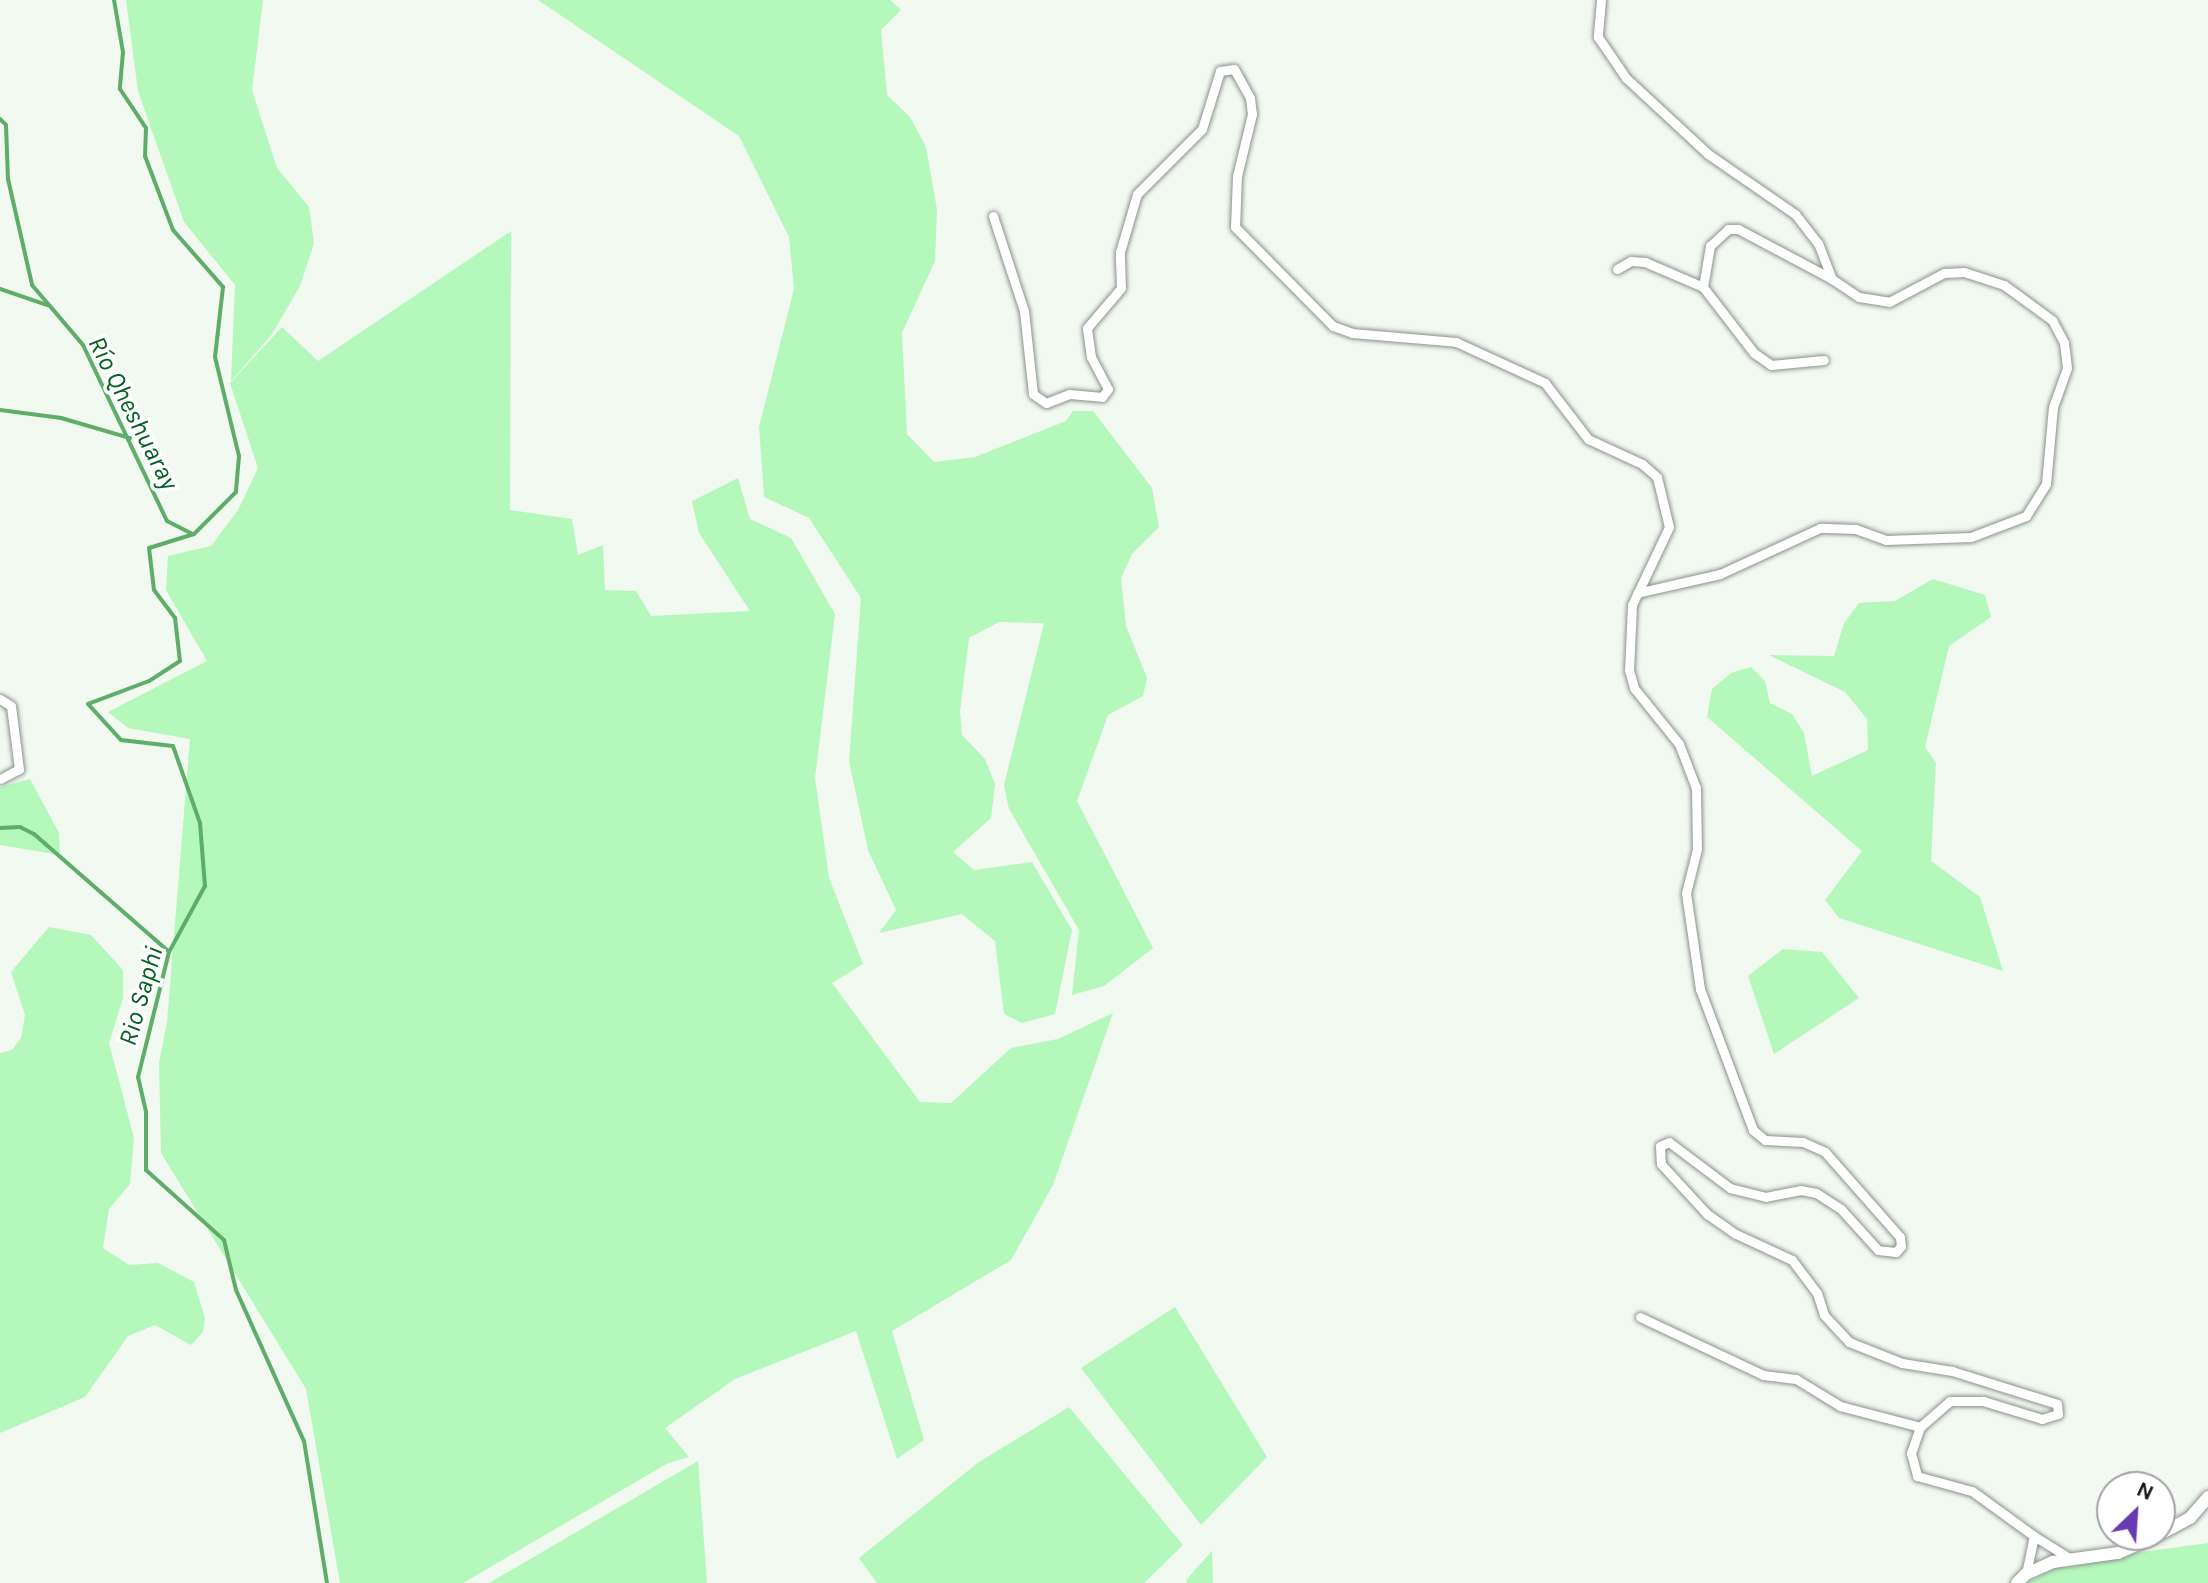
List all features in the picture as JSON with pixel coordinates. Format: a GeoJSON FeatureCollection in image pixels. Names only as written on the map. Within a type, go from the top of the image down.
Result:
{"type":"FeatureCollection","features":[{"type":"Feature","properties":{"kind":"street"},"geometry":{"type":"LineString","coordinates":[[1601,0],[1598,37],[1626,78],[1708,154],[1795,214],[1818,243],[1832,279]]}},
{"type":"Feature","properties":{"kind":"street"},"geometry":{"type":"LineString","coordinates":[[993,216],[1024,311],[1033,394],[1046,403],[1069,394],[1102,397],[1108,389],[1091,357],[1087,328],[1121,288],[1120,252],[1133,203],[1146,180],[1202,129],[1220,71],[1234,69],[1250,98],[1252,114],[1237,176],[1235,227],[1333,326],[1352,333],[1436,338],[1469,348],[1545,383],[1588,439],[1652,472],[1662,486],[1669,527],[1637,593],[1631,613],[1629,670],[1634,688],[1679,744],[1696,788],[1697,849],[1686,893],[1689,935],[1700,989],[1753,1130],[1765,1140],[1803,1142],[1825,1152],[1900,1237],[1901,1246],[1896,1252],[1878,1250],[1841,1209],[1816,1193],[1801,1190],[1766,1197],[1730,1188],[1669,1142],[1660,1146],[1661,1164],[1707,1214],[1736,1234],[1792,1260],[1817,1293],[1824,1315],[1849,1342],[1891,1360],[1967,1375],[2057,1404],[2058,1414],[2042,1419],[1983,1401],[1950,1401],[1920,1427],[1911,1453],[1917,1476],[1972,1491],[2071,1559]]}},
{"type":"Feature","properties":{"kind":"street"},"geometry":{"type":"LineString","coordinates":[[1637,593],[1720,574],[1820,528],[1855,529],[1886,540],[1971,537],[2026,516],[2046,484],[2053,407],[2067,368],[2064,343],[2052,320],[2004,285],[1964,272],[1944,273],[1889,302],[1859,297],[1832,279],[1738,229],[1728,229],[1710,246],[1703,287]]}},
{"type":"Feature","properties":{"kind":"street"},"geometry":{"type":"LineString","coordinates":[[1617,269],[1631,261],[1645,262],[1703,287],[1762,361],[1781,366],[1824,360]]}},
{"type":"Feature","properties":{"kind":"street"},"geometry":{"type":"LineString","coordinates":[[0,699],[11,706],[19,769],[0,779]]}},
{"type":"Feature","properties":{"kind":"street"},"geometry":{"type":"LineString","coordinates":[[1640,1317],[1763,1375],[1796,1379],[1840,1406],[1920,1427]]}},
{"type":"Feature","properties":{"kind":"street"},"geometry":{"type":"LineString","coordinates":[[2176,1525],[2190,1518],[2208,1497]]}},
{"type":"Feature","properties":{"kind":"street"},"geometry":{"type":"LineString","coordinates":[[2022,1578],[2034,1536]]}},
{"type":"Feature","properties":{"kind":"street"},"geometry":{"type":"LineString","coordinates":[[2022,1578],[2071,1559],[2122,1551]]}},
{"type":"Feature","properties":{"kind":"green space"},"geometry":{"type":"Polygon","coordinates":[[[126,0],[263,0],[252,90],[277,168],[309,207],[314,243],[300,286],[272,334],[231,381],[235,285],[184,222],[138,91],[126,0]]]}},
{"type":"Feature","properties":{"kind":"green space"},"geometry":{"type":"Polygon","coordinates":[[[538,0],[890,0],[901,10],[881,30],[887,95],[910,117],[926,147],[937,210],[935,261],[902,333],[907,434],[934,462],[975,457],[1066,421],[1073,411],[1093,411],[1152,488],[1159,527],[1132,554],[1121,578],[1126,626],[1147,678],[1143,696],[1108,715],[1077,801],[1153,948],[1104,986],[1072,995],[1079,930],[1009,809],[1004,785],[1044,623],[999,622],[969,638],[960,711],[962,735],[985,759],[995,784],[991,818],[953,852],[974,870],[1032,862],[1072,930],[1055,1014],[1022,1023],[1004,1014],[995,941],[962,914],[879,933],[896,910],[868,850],[849,761],[861,598],[809,518],[764,497],[759,427],[794,289],[789,237],[739,136],[538,0]]]}},
{"type":"Feature","properties":{"kind":"green space"},"geometry":{"type":"Polygon","coordinates":[[[511,231],[510,510],[572,519],[578,555],[603,545],[605,590],[636,591],[651,616],[750,611],[699,533],[692,501],[738,478],[750,519],[791,538],[835,614],[815,778],[829,878],[863,964],[832,983],[920,1102],[951,1103],[1011,1048],[1058,1039],[1113,1013],[1053,1185],[1011,1260],[892,1331],[924,1440],[897,1459],[856,1331],[735,1379],[665,1428],[689,1457],[668,1463],[463,1583],[340,1583],[306,1389],[161,1153],[159,1063],[167,1022],[190,739],[128,728],[108,712],[207,661],[166,590],[168,556],[211,546],[238,510],[258,468],[230,383],[282,327],[318,361],[511,231]]]}},
{"type":"Feature","properties":{"kind":"green space"},"geometry":{"type":"Polygon","coordinates":[[[1933,579],[1985,595],[1991,617],[1949,646],[1925,747],[1936,763],[1931,861],[1980,897],[2003,971],[1839,918],[1825,900],[1862,851],[1707,717],[1712,689],[1731,673],[1751,667],[1765,681],[1770,703],[1792,714],[1804,733],[1812,776],[1868,750],[1867,719],[1845,692],[1769,655],[1834,656],[1844,623],[1859,603],[1895,601],[1933,579]]]}},
{"type":"Feature","properties":{"kind":"green space"},"geometry":{"type":"Polygon","coordinates":[[[30,779],[59,833],[60,855],[0,845],[0,787],[30,779]]]}},
{"type":"Feature","properties":{"kind":"green space"},"geometry":{"type":"Polygon","coordinates":[[[49,927],[91,935],[123,970],[123,998],[109,1043],[134,1138],[130,1184],[109,1209],[103,1248],[129,1265],[158,1263],[194,1282],[205,1318],[203,1332],[191,1345],[155,1325],[128,1336],[85,1397],[0,1433],[0,1053],[12,1050],[21,1038],[25,1015],[11,972],[49,927]]]}},
{"type":"Feature","properties":{"kind":"green space"},"geometry":{"type":"Polygon","coordinates":[[[1783,949],[1822,952],[1859,998],[1774,1054],[1748,976],[1783,949]]]}},
{"type":"Feature","properties":{"kind":"green space"},"geometry":{"type":"Polygon","coordinates":[[[1175,1307],[1267,1457],[1201,1525],[1081,1368],[1175,1307]]]}},
{"type":"Feature","properties":{"kind":"green space"},"geometry":{"type":"Polygon","coordinates":[[[1069,1407],[1183,1545],[1144,1583],[877,1583],[859,1558],[979,1462],[1069,1407]]]}},
{"type":"Feature","properties":{"kind":"green space"},"geometry":{"type":"Polygon","coordinates":[[[698,1461],[707,1583],[489,1583],[698,1461]]]}},
{"type":"Feature","properties":{"kind":"green space"},"geometry":{"type":"Polygon","coordinates":[[[2208,1543],[2208,1583],[2027,1583],[2068,1562],[2149,1551],[2176,1551],[2176,1547],[2208,1543]]]}},
{"type":"Feature","properties":{"kind":"green space"},"geometry":{"type":"Polygon","coordinates":[[[1212,1551],[1213,1583],[1187,1583],[1186,1580],[1212,1551]]]}},
{"type":"Feature","properties":{"kind":"waterway","name":"Rio Saphi"},"geometry":{"type":"LineString","coordinates":[[114,0],[123,52],[120,89],[146,128],[145,156],[173,230],[223,287],[215,357],[239,456],[236,492],[194,534],[149,548],[154,590],[175,618],[180,661],[149,681],[88,704],[121,740],[173,746],[200,823],[205,886],[169,952],[138,1077],[146,1112],[146,1170],[224,1240],[236,1290],[304,1441],[327,1583]]}},
{"type":"Feature","properties":{"kind":"waterway","name":"Río Qheshuaray"},"geometry":{"type":"LineString","coordinates":[[0,119],[6,125],[8,179],[32,285],[83,345],[167,521],[191,533]]}},
{"type":"Feature","properties":{"kind":"waterway"},"geometry":{"type":"LineString","coordinates":[[0,289],[47,305]]}},
{"type":"Feature","properties":{"kind":"waterway"},"geometry":{"type":"LineString","coordinates":[[0,410],[61,418],[130,438]]}},
{"type":"Feature","properties":{"kind":"waterway"},"geometry":{"type":"LineString","coordinates":[[0,828],[20,827],[34,834],[168,951]]}}]}
